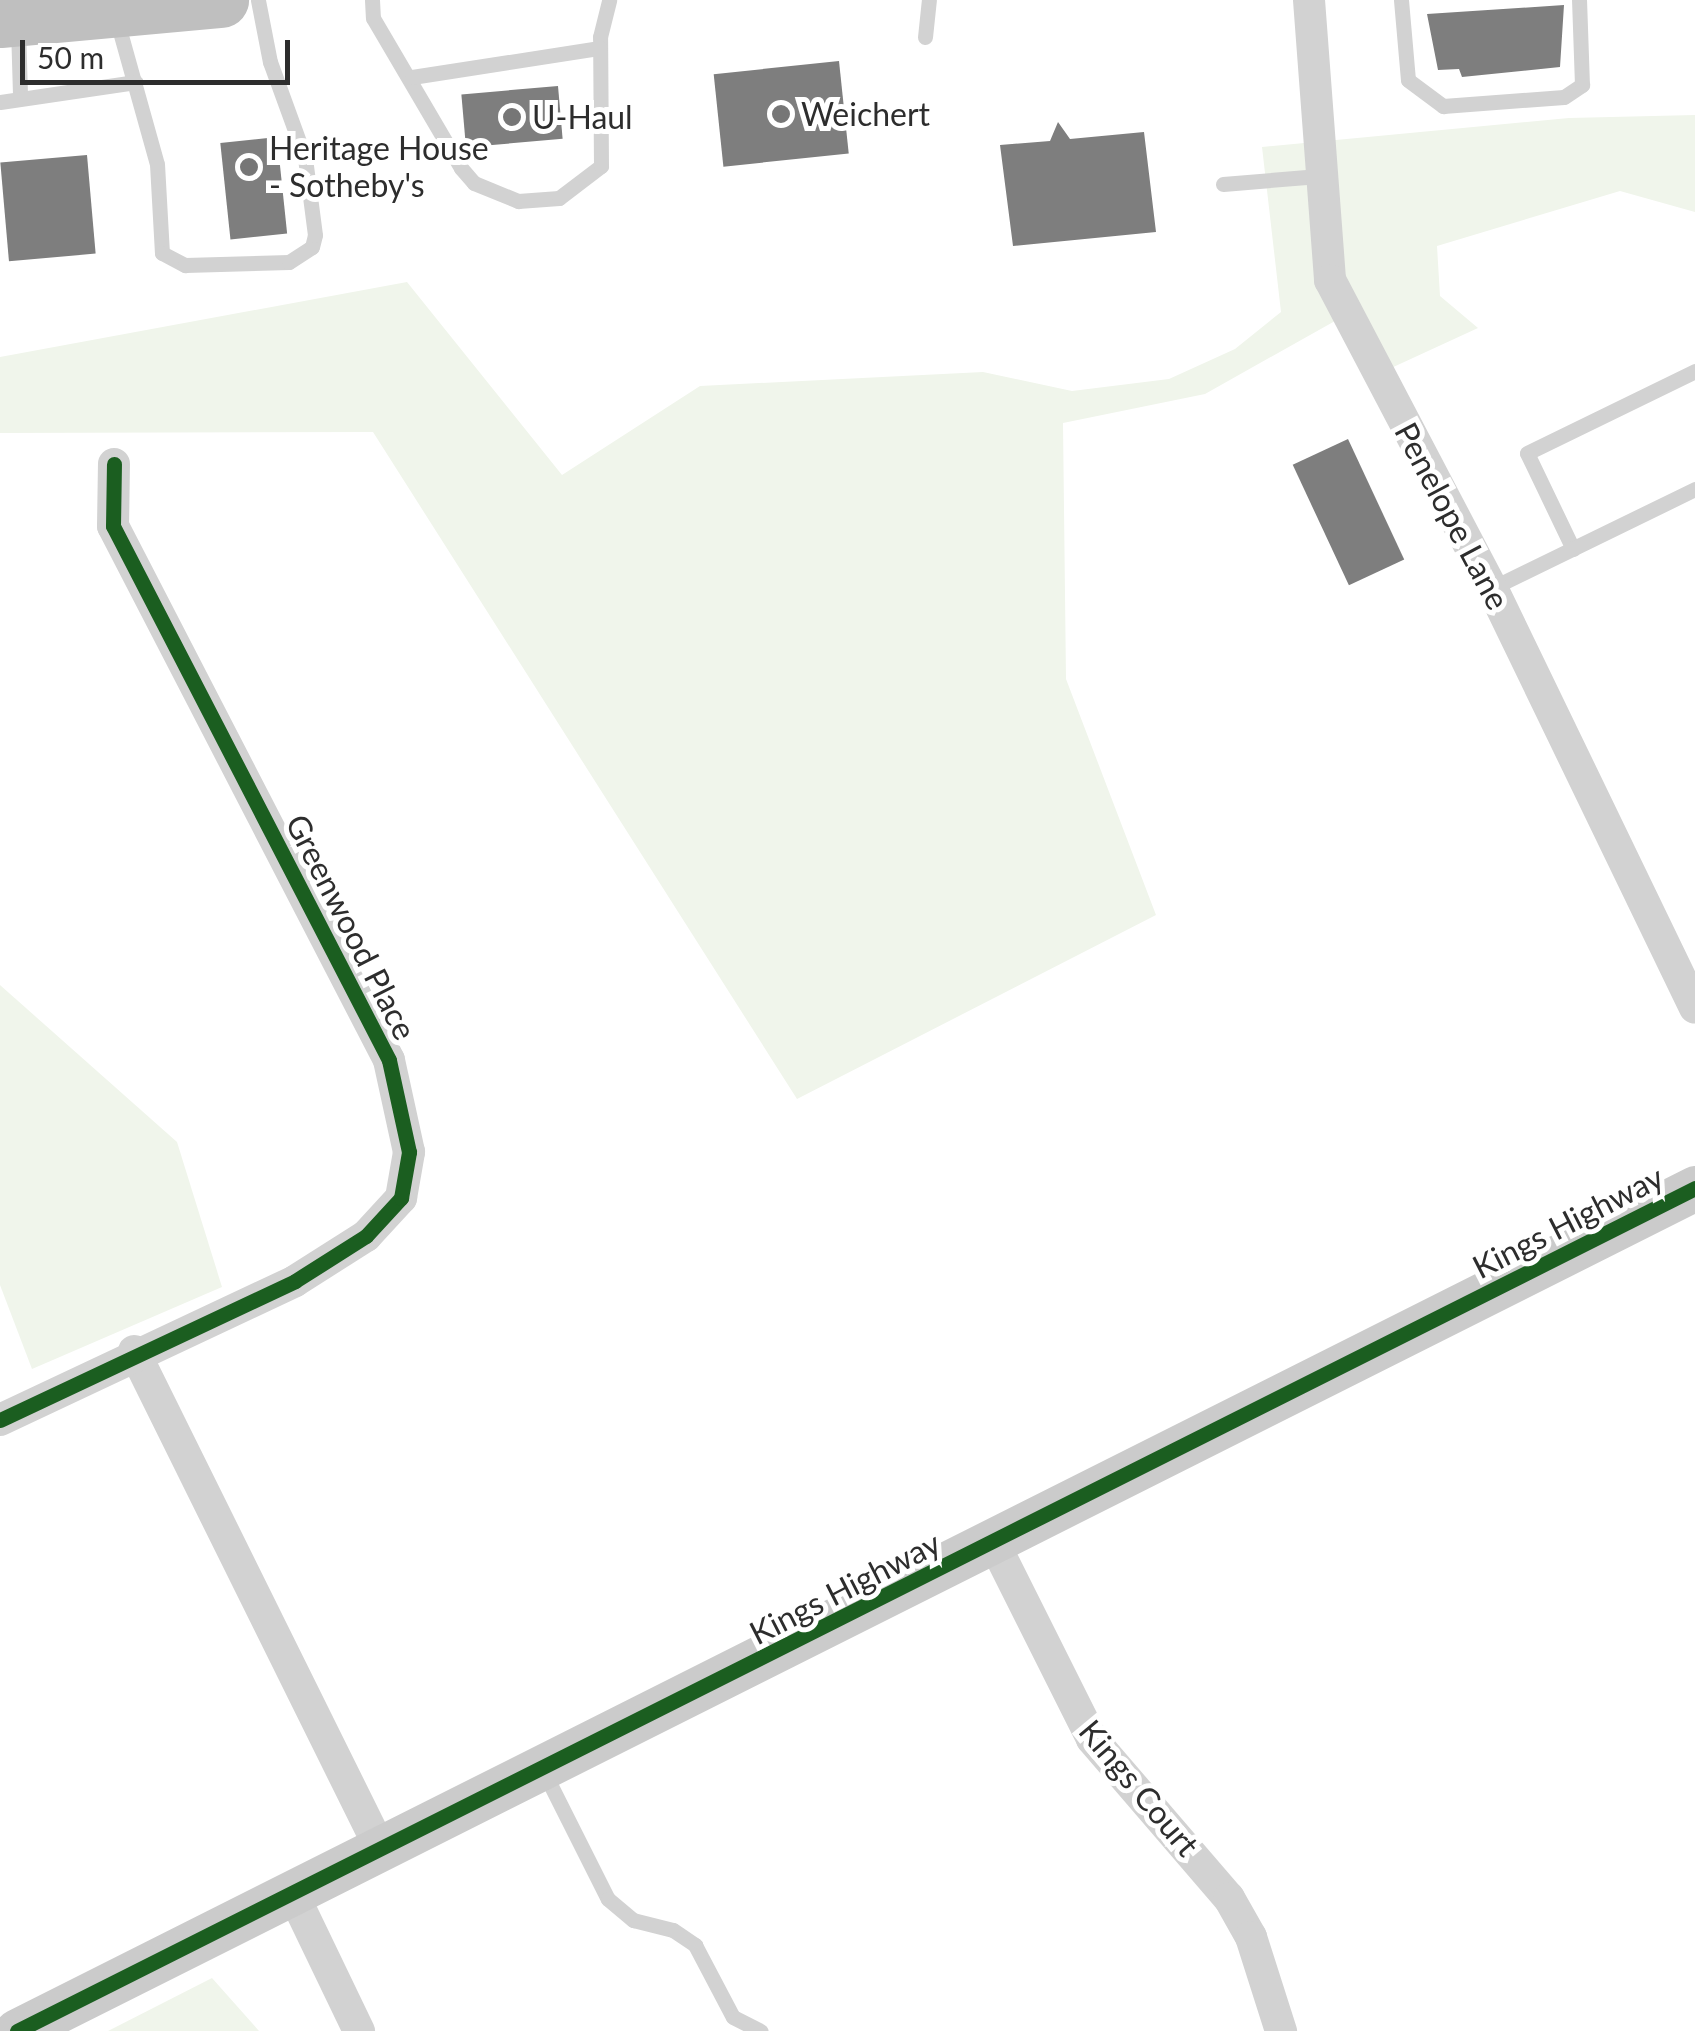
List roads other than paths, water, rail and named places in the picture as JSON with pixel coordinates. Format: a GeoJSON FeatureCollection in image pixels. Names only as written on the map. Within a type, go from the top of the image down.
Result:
{"type":"FeatureCollection","features":[{"type":"Feature","properties":{"kind":"highway"},"geometry":{"type":"LineString","coordinates":[[9,19],[221,0]]}},
{"type":"Feature","properties":{"kind":"street","name":"Penelope Lane"},"geometry":{"type":"LineString","coordinates":[[1310,0],[1319,176],[1330,280],[1492,588],[1695,1007]]}},
{"type":"Feature","properties":{"kind":"street","name":"Greenwood Place"},"geometry":{"type":"LineString","coordinates":[[0,1420],[134,1351],[295,1280],[366,1236],[401,1198],[408,1152],[389,1060],[113,526],[114,464]]}},
{"type":"Feature","properties":{"kind":"street","name":"Kings Highway"},"geometry":{"type":"LineString","coordinates":[[17,2031],[294,1896],[380,1848],[1695,1188]]}},
{"type":"Feature","properties":{"kind":"street"},"geometry":{"type":"LineString","coordinates":[[134,1351],[380,1848]]}},
{"type":"Feature","properties":{"kind":"street","name":"Kings Court"},"geometry":{"type":"LineString","coordinates":[[994,1543],[1092,1739],[1229,1898],[1252,1937],[1282,2031]]}},
{"type":"Feature","properties":{"kind":"street"},"geometry":{"type":"LineString","coordinates":[[294,1896],[358,2031]]}},
{"type":"Feature","properties":{"kind":"lane"},"geometry":{"type":"LineString","coordinates":[[112,9],[157,164],[162,254],[185,265],[238,267],[304,255],[314,236],[305,158],[270,62],[258,0]]}},
{"type":"Feature","properties":{"kind":"lane"},"geometry":{"type":"LineString","coordinates":[[372,0],[374,18],[474,184],[518,201],[559,198],[600,166],[600,48],[609,0]]}},
{"type":"Feature","properties":{"kind":"lane"},"geometry":{"type":"LineString","coordinates":[[1401,0],[1408,80],[1443,106],[1564,98],[1582,86],[1579,0]]}},
{"type":"Feature","properties":{"kind":"lane"},"geometry":{"type":"LineString","coordinates":[[925,37],[926,1]]}},
{"type":"Feature","properties":{"kind":"lane"},"geometry":{"type":"LineString","coordinates":[[9,19],[20,95]]}},
{"type":"Feature","properties":{"kind":"lane"},"geometry":{"type":"LineString","coordinates":[[412,76],[600,48]]}},
{"type":"Feature","properties":{"kind":"lane"},"geometry":{"type":"LineString","coordinates":[[0,102],[20,95],[136,82]]}},
{"type":"Feature","properties":{"kind":"lane"},"geometry":{"type":"LineString","coordinates":[[1223,184],[1319,176]]}},
{"type":"Feature","properties":{"kind":"lane"},"geometry":{"type":"LineString","coordinates":[[1573,549],[1527,453],[1695,372]]}},
{"type":"Feature","properties":{"kind":"lane"},"geometry":{"type":"LineString","coordinates":[[1492,588],[1695,489]]}},
{"type":"Feature","properties":{"kind":"lane"},"geometry":{"type":"LineString","coordinates":[[543,1769],[608,1899],[633,1920],[673,1930],[695,1945],[733,2017],[761,2031]]}},
{"type":"Feature","properties":{"kind":"place","name":"Weichert"},"geometry":{"type":"Point","coordinates":[781,114]}},
{"type":"Feature","properties":{"kind":"place","name":"U-Haul"},"geometry":{"type":"Point","coordinates":[512,117]}},
{"type":"Feature","properties":{"kind":"place","name":"Heritage House - Sotheby's"},"geometry":{"type":"Point","coordinates":[249,167]}}]}
